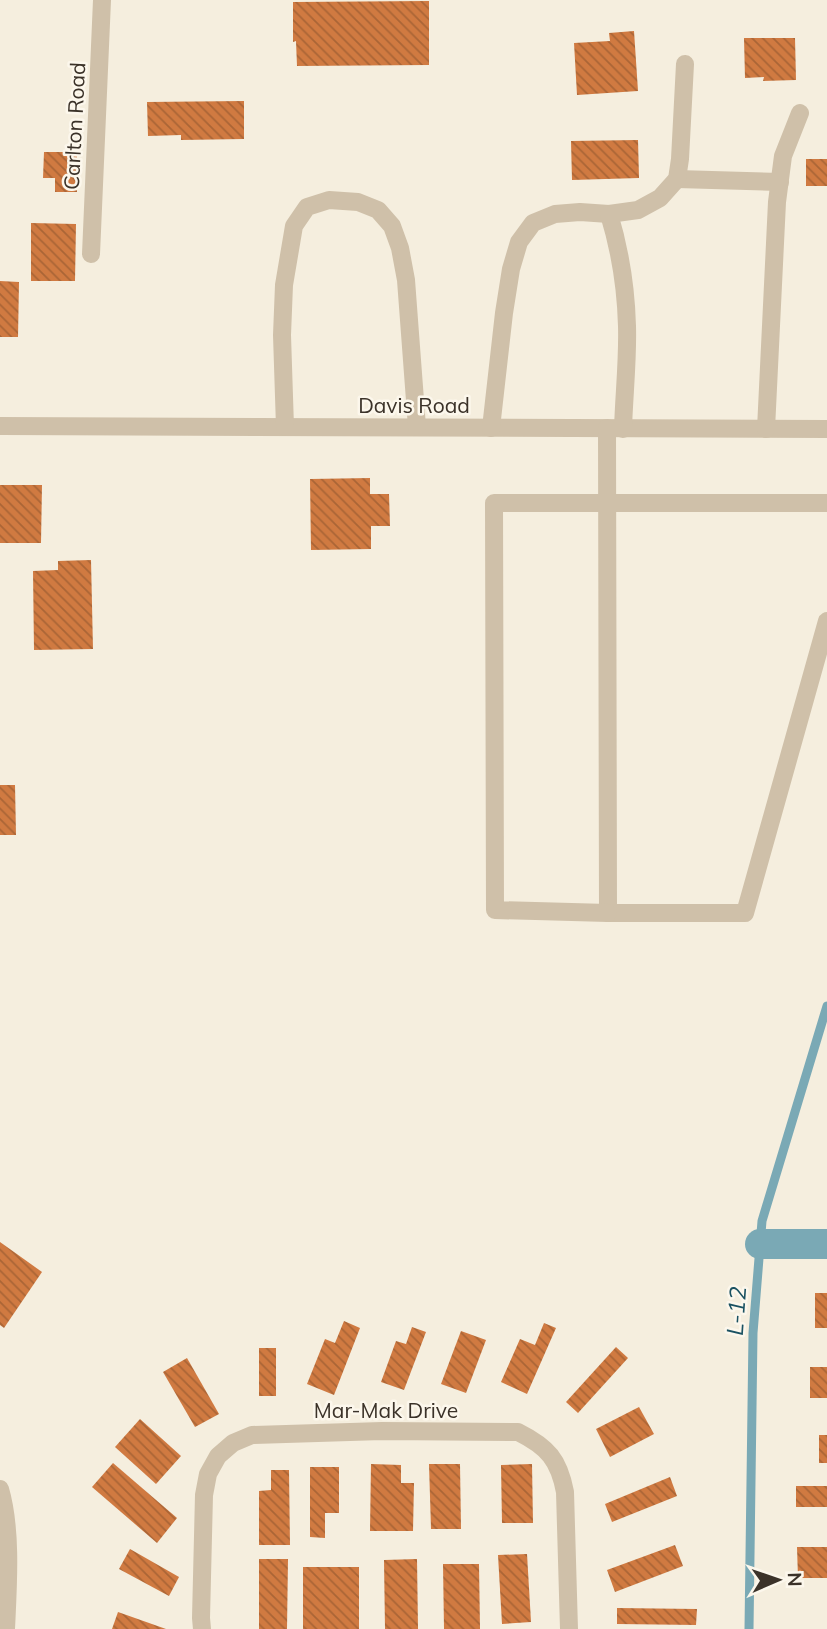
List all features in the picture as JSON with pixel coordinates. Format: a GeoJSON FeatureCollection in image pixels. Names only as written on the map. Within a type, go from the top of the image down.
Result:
{"type":"FeatureCollection","features":[{"type":"Feature","properties":{"kind":"street","name":"Carlton Road"},"geometry":{"type":"LineString","coordinates":[[91,254],[102,0]]}},
{"type":"Feature","properties":{"kind":"street"},"geometry":{"type":"LineString","coordinates":[[491,428],[511,269],[519,242],[533,223],[555,214],[609,214],[638,210],[660,198],[677,179],[685,64]]}},
{"type":"Feature","properties":{"kind":"street"},"geometry":{"type":"LineString","coordinates":[[766,429],[772,274],[779,182],[783,156],[800,113]]}},
{"type":"Feature","properties":{"kind":"street"},"geometry":{"type":"LineString","coordinates":[[677,179],[779,182]]}},
{"type":"Feature","properties":{"kind":"street"},"geometry":{"type":"LineString","coordinates":[[285,427],[282,335],[284,285],[294,226],[307,207],[329,200],[358,202],[378,210],[392,226],[400,248],[406,280],[417,427]]}},
{"type":"Feature","properties":{"kind":"street"},"geometry":{"type":"LineString","coordinates":[[608,913],[608,502],[627,326],[623,276],[617,239],[609,214]]}},
{"type":"Feature","properties":{"kind":"street","name":"Davis Road"},"geometry":{"type":"LineString","coordinates":[[0,426],[827,429]]}},
{"type":"Feature","properties":{"kind":"street"},"geometry":{"type":"LineString","coordinates":[[827,503],[494,503],[495,910],[745,913],[827,621]]}},
{"type":"Feature","properties":{"kind":"street","name":"Mar-Mak Drive"},"geometry":{"type":"LineString","coordinates":[[202,1629],[204,1495],[208,1474],[218,1456],[233,1443],[252,1435],[383,1431],[518,1433],[537,1441],[551,1455],[561,1472],[565,1492],[569,1629]]}},
{"type":"Feature","properties":{"kind":"street"},"geometry":{"type":"LineString","coordinates":[[0,1489],[5,1505],[8,1570],[6,1629]]}},
{"type":"Feature","properties":{"kind":"building"},"geometry":{"type":"Polygon","coordinates":[[[429,1],[429,65],[297,66],[296,41],[293,42],[293,2],[429,1]]]}},
{"type":"Feature","properties":{"kind":"building"},"geometry":{"type":"Polygon","coordinates":[[[634,31],[638,91],[577,95],[574,43],[610,41],[609,33],[634,31]]]}},
{"type":"Feature","properties":{"kind":"building"},"geometry":{"type":"Polygon","coordinates":[[[744,38],[795,38],[796,80],[763,81],[764,77],[745,78],[744,38]]]}},
{"type":"Feature","properties":{"kind":"building"},"geometry":{"type":"Polygon","coordinates":[[[244,101],[244,139],[181,140],[181,135],[148,136],[147,102],[244,101]]]}},
{"type":"Feature","properties":{"kind":"building"},"geometry":{"type":"Polygon","coordinates":[[[638,140],[639,178],[572,180],[571,141],[638,140]]]}},
{"type":"Feature","properties":{"kind":"building"},"geometry":{"type":"Polygon","coordinates":[[[44,152],[77,152],[77,192],[55,192],[55,178],[43,178],[44,152]]]}},
{"type":"Feature","properties":{"kind":"building"},"geometry":{"type":"Polygon","coordinates":[[[806,159],[827,159],[827,186],[806,186],[806,159]]]}},
{"type":"Feature","properties":{"kind":"building"},"geometry":{"type":"Polygon","coordinates":[[[31,223],[76,224],[75,281],[31,281],[31,223]]]}},
{"type":"Feature","properties":{"kind":"building"},"geometry":{"type":"Polygon","coordinates":[[[0,281],[19,282],[18,337],[0,337],[0,281]]]}},
{"type":"Feature","properties":{"kind":"building"},"geometry":{"type":"Polygon","coordinates":[[[370,478],[370,494],[389,494],[390,526],[371,526],[371,549],[311,550],[310,479],[370,478]]]}},
{"type":"Feature","properties":{"kind":"building"},"geometry":{"type":"Polygon","coordinates":[[[0,485],[42,485],[41,543],[0,543],[0,485]]]}},
{"type":"Feature","properties":{"kind":"building"},"geometry":{"type":"Polygon","coordinates":[[[91,560],[93,649],[34,650],[33,571],[58,570],[58,561],[91,560]]]}},
{"type":"Feature","properties":{"kind":"building"},"geometry":{"type":"Polygon","coordinates":[[[0,785],[15,785],[16,835],[0,835],[0,785]]]}},
{"type":"Feature","properties":{"kind":"building"},"geometry":{"type":"Polygon","coordinates":[[[0,1242],[42,1272],[4,1328],[0,1325],[0,1242]]]}},
{"type":"Feature","properties":{"kind":"building"},"geometry":{"type":"Polygon","coordinates":[[[815,1293],[827,1293],[827,1328],[815,1328],[815,1293]]]}},
{"type":"Feature","properties":{"kind":"building"},"geometry":{"type":"Polygon","coordinates":[[[344,1321],[360,1328],[334,1395],[307,1384],[325,1339],[335,1343],[344,1321]]]}},
{"type":"Feature","properties":{"kind":"building"},"geometry":{"type":"Polygon","coordinates":[[[544,1323],[556,1328],[527,1394],[501,1382],[520,1339],[535,1345],[544,1323]]]}},
{"type":"Feature","properties":{"kind":"building"},"geometry":{"type":"Polygon","coordinates":[[[412,1327],[426,1332],[404,1390],[381,1382],[396,1341],[406,1344],[412,1327]]]}},
{"type":"Feature","properties":{"kind":"building"},"geometry":{"type":"Polygon","coordinates":[[[461,1331],[486,1340],[466,1393],[441,1384],[461,1331]]]}},
{"type":"Feature","properties":{"kind":"building"},"geometry":{"type":"Polygon","coordinates":[[[616,1347],[628,1358],[578,1413],[566,1402],[616,1347]]]}},
{"type":"Feature","properties":{"kind":"building"},"geometry":{"type":"Polygon","coordinates":[[[259,1348],[276,1348],[276,1396],[259,1396],[259,1348]]]}},
{"type":"Feature","properties":{"kind":"building"},"geometry":{"type":"Polygon","coordinates":[[[187,1358],[219,1414],[195,1427],[163,1372],[187,1358]]]}},
{"type":"Feature","properties":{"kind":"building"},"geometry":{"type":"Polygon","coordinates":[[[810,1367],[827,1367],[827,1398],[810,1398],[810,1367]]]}},
{"type":"Feature","properties":{"kind":"building"},"geometry":{"type":"Polygon","coordinates":[[[639,1407],[654,1434],[610,1457],[596,1429],[639,1407]]]}},
{"type":"Feature","properties":{"kind":"building"},"geometry":{"type":"Polygon","coordinates":[[[140,1419],[181,1456],[156,1484],[115,1447],[140,1419]]]}},
{"type":"Feature","properties":{"kind":"building"},"geometry":{"type":"Polygon","coordinates":[[[819,1435],[827,1435],[827,1463],[819,1463],[819,1435]]]}},
{"type":"Feature","properties":{"kind":"building"},"geometry":{"type":"Polygon","coordinates":[[[113,1463],[177,1518],[157,1543],[92,1487],[113,1463]]]}},
{"type":"Feature","properties":{"kind":"building"},"geometry":{"type":"Polygon","coordinates":[[[371,1464],[401,1465],[401,1483],[414,1483],[413,1531],[370,1531],[371,1464]]]}},
{"type":"Feature","properties":{"kind":"building"},"geometry":{"type":"Polygon","coordinates":[[[429,1464],[460,1464],[461,1529],[431,1529],[429,1464]]]}},
{"type":"Feature","properties":{"kind":"building"},"geometry":{"type":"Polygon","coordinates":[[[532,1464],[533,1523],[502,1523],[501,1465],[532,1464]]]}},
{"type":"Feature","properties":{"kind":"building"},"geometry":{"type":"Polygon","coordinates":[[[310,1467],[339,1467],[339,1513],[325,1513],[325,1538],[310,1537],[310,1467]]]}},
{"type":"Feature","properties":{"kind":"building"},"geometry":{"type":"Polygon","coordinates":[[[271,1470],[289,1470],[290,1545],[259,1545],[259,1491],[271,1490],[271,1470]]]}},
{"type":"Feature","properties":{"kind":"building"},"geometry":{"type":"Polygon","coordinates":[[[670,1477],[677,1496],[612,1522],[605,1504],[670,1477]]]}},
{"type":"Feature","properties":{"kind":"building"},"geometry":{"type":"Polygon","coordinates":[[[796,1486],[827,1486],[827,1507],[796,1507],[796,1486]]]}},
{"type":"Feature","properties":{"kind":"building"},"geometry":{"type":"Polygon","coordinates":[[[675,1545],[683,1566],[615,1592],[607,1570],[675,1545]]]}},
{"type":"Feature","properties":{"kind":"building"},"geometry":{"type":"Polygon","coordinates":[[[797,1547],[827,1547],[827,1578],[798,1578],[797,1547]]]}},
{"type":"Feature","properties":{"kind":"building"},"geometry":{"type":"Polygon","coordinates":[[[130,1549],[179,1577],[169,1596],[119,1569],[130,1549]]]}},
{"type":"Feature","properties":{"kind":"building"},"geometry":{"type":"Polygon","coordinates":[[[527,1554],[531,1622],[502,1624],[498,1555],[527,1554]]]}},
{"type":"Feature","properties":{"kind":"building"},"geometry":{"type":"Polygon","coordinates":[[[259,1559],[288,1559],[287,1629],[259,1629],[259,1559]]]}},
{"type":"Feature","properties":{"kind":"building"},"geometry":{"type":"Polygon","coordinates":[[[417,1559],[418,1629],[385,1629],[384,1560],[417,1559]]]}},
{"type":"Feature","properties":{"kind":"building"},"geometry":{"type":"Polygon","coordinates":[[[443,1564],[479,1564],[480,1629],[444,1629],[443,1564]]]}},
{"type":"Feature","properties":{"kind":"building"},"geometry":{"type":"Polygon","coordinates":[[[303,1567],[359,1567],[359,1629],[303,1629],[303,1567]]]}},
{"type":"Feature","properties":{"kind":"building"},"geometry":{"type":"Polygon","coordinates":[[[617,1608],[697,1609],[696,1625],[617,1624],[617,1608]]]}},
{"type":"Feature","properties":{"kind":"building"},"geometry":{"type":"Polygon","coordinates":[[[118,1612],[166,1629],[112,1629],[118,1612]]]}},
{"type":"Feature","properties":{"kind":"waterway","name":"L-12"},"geometry":{"type":"LineString","coordinates":[[749,1629],[753,1333],[762,1221],[827,1006]]}},
{"type":"Feature","properties":{"kind":"waterway"},"geometry":{"type":"LineString","coordinates":[[760,1244],[827,1244]]}}]}
